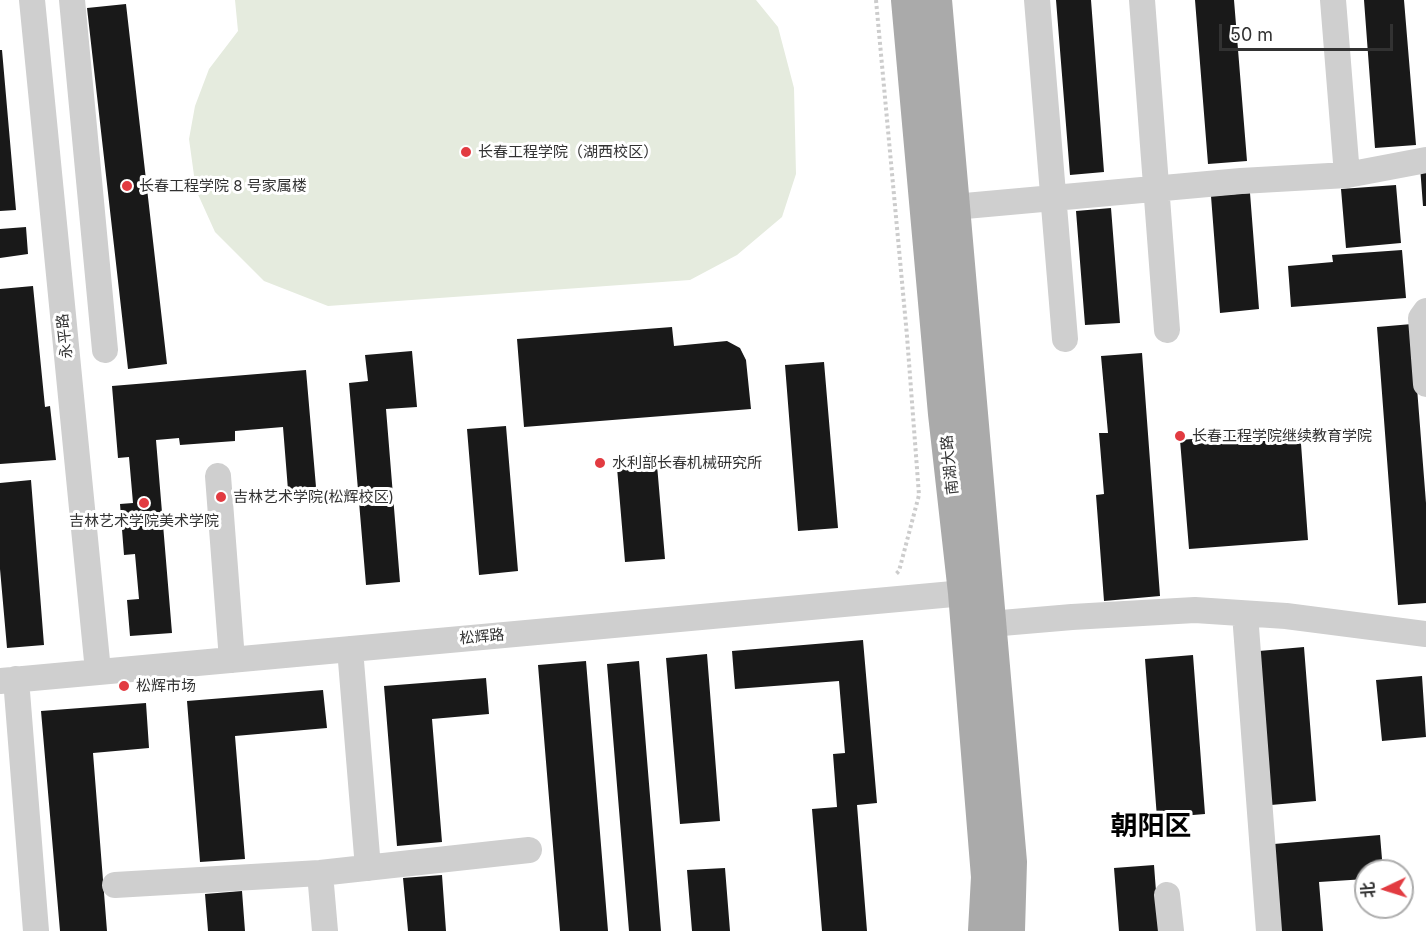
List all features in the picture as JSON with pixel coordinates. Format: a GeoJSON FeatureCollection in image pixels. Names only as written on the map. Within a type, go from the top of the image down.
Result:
{"type":"FeatureCollection","features":[{"type":"Feature","properties":{"kind":"main road","name":"南湖大路"},"geometry":{"type":"LineString","coordinates":[[908,0],[943,402],[964,593],[987,877],[984,931]]}},
{"type":"Feature","properties":{"kind":"main road","name":"南湖大路"},"geometry":{"type":"LineString","coordinates":[[936,0],[1011,862],[1010,931]]}},
{"type":"Feature","properties":{"kind":"street","name":"永平路"},"geometry":{"type":"LineString","coordinates":[[32,0],[98,671]]}},
{"type":"Feature","properties":{"kind":"street"},"geometry":{"type":"LineString","coordinates":[[72,0],[105,350]]}},
{"type":"Feature","properties":{"kind":"street"},"geometry":{"type":"LineString","coordinates":[[1037,0],[1065,339]]}},
{"type":"Feature","properties":{"kind":"street"},"geometry":{"type":"LineString","coordinates":[[1142,0],[1167,330]]}},
{"type":"Feature","properties":{"kind":"street"},"geometry":{"type":"LineString","coordinates":[[1333,0],[1347,175]]}},
{"type":"Feature","properties":{"kind":"street"},"geometry":{"type":"LineString","coordinates":[[954,207],[1241,181],[1347,175],[1426,160]]}},
{"type":"Feature","properties":{"kind":"street"},"geometry":{"type":"LineString","coordinates":[[1426,311],[1421,318],[1426,384]]}},
{"type":"Feature","properties":{"kind":"street"},"geometry":{"type":"LineString","coordinates":[[218,476],[232,660]]}},
{"type":"Feature","properties":{"kind":"street","name":"松辉路"},"geometry":{"type":"LineString","coordinates":[[8,680],[964,593]]}},
{"type":"Feature","properties":{"kind":"street"},"geometry":{"type":"LineString","coordinates":[[990,624],[1072,616],[1196,610],[1286,616],[1426,634]]}},
{"type":"Feature","properties":{"kind":"street"},"geometry":{"type":"LineString","coordinates":[[1245,614],[1269,931]]}},
{"type":"Feature","properties":{"kind":"street"},"geometry":{"type":"LineString","coordinates":[[350,649],[368,868]]}},
{"type":"Feature","properties":{"kind":"street"},"geometry":{"type":"LineString","coordinates":[[8,680],[36,931]]}},
{"type":"Feature","properties":{"kind":"street"},"geometry":{"type":"LineString","coordinates":[[115,885],[320,873],[529,850]]}},
{"type":"Feature","properties":{"kind":"street"},"geometry":{"type":"LineString","coordinates":[[320,873],[325,931]]}},
{"type":"Feature","properties":{"kind":"street"},"geometry":{"type":"LineString","coordinates":[[1167,895],[1171,931]]}},
{"type":"Feature","properties":{"kind":"path"},"geometry":{"type":"LineString","coordinates":[[876,0],[907,336],[919,495],[899,572]]}},
{"type":"Feature","properties":{"kind":"shaded area","name":"长春工程学院（湖西校区）"},"geometry":{"type":"Polygon","coordinates":[[[235,0],[756,0],[778,27],[794,88],[796,174],[782,217],[737,255],[690,280],[328,306],[264,281],[215,232],[196,190],[189,139],[195,106],[209,69],[238,31],[235,0]]]}},
{"type":"Feature","properties":{"kind":"building"},"geometry":{"type":"Polygon","coordinates":[[[1056,0],[1091,0],[1104,172],[1070,175],[1056,0]]]}},
{"type":"Feature","properties":{"kind":"building"},"geometry":{"type":"Polygon","coordinates":[[[1195,0],[1234,0],[1247,161],[1208,164],[1195,0]]]}},
{"type":"Feature","properties":{"kind":"building"},"geometry":{"type":"Polygon","coordinates":[[[1364,0],[1404,0],[1416,145],[1375,148],[1364,0]]]}},
{"type":"Feature","properties":{"kind":"building","name":"长春工程学院 8 号家属楼"},"geometry":{"type":"Polygon","coordinates":[[[126,4],[167,364],[128,369],[87,8],[126,4]]]}},
{"type":"Feature","properties":{"kind":"building"},"geometry":{"type":"Polygon","coordinates":[[[0,50],[2,50],[16,210],[0,211],[0,50]]]}},
{"type":"Feature","properties":{"kind":"building"},"geometry":{"type":"Polygon","coordinates":[[[1420,166],[1426,166],[1426,206],[1423,206],[1420,166]]]}},
{"type":"Feature","properties":{"kind":"building"},"geometry":{"type":"Polygon","coordinates":[[[1396,185],[1401,243],[1346,248],[1341,189],[1396,185]]]}},
{"type":"Feature","properties":{"kind":"building"},"geometry":{"type":"Polygon","coordinates":[[[1250,193],[1259,309],[1220,313],[1211,196],[1250,193]]]}},
{"type":"Feature","properties":{"kind":"building"},"geometry":{"type":"Polygon","coordinates":[[[1111,208],[1120,323],[1085,325],[1076,211],[1111,208]]]}},
{"type":"Feature","properties":{"kind":"building"},"geometry":{"type":"Polygon","coordinates":[[[26,227],[28,254],[0,258],[0,229],[26,227]]]}},
{"type":"Feature","properties":{"kind":"building"},"geometry":{"type":"Polygon","coordinates":[[[1402,250],[1406,298],[1291,307],[1288,266],[1333,262],[1332,255],[1402,250]]]}},
{"type":"Feature","properties":{"kind":"building"},"geometry":{"type":"Polygon","coordinates":[[[33,286],[45,407],[50,406],[56,460],[0,464],[0,289],[33,286]]]}},
{"type":"Feature","properties":{"kind":"building"},"geometry":{"type":"Polygon","coordinates":[[[1412,324],[1426,503],[1426,603],[1398,605],[1377,327],[1412,324]]]}},
{"type":"Feature","properties":{"kind":"building"},"geometry":{"type":"Polygon","coordinates":[[[672,327],[674,346],[727,341],[740,348],[746,360],[751,409],[524,427],[517,339],[672,327]]]}},
{"type":"Feature","properties":{"kind":"building"},"geometry":{"type":"Polygon","coordinates":[[[412,351],[417,407],[386,409],[400,582],[366,585],[349,383],[368,381],[365,355],[412,351]]]}},
{"type":"Feature","properties":{"kind":"building"},"geometry":{"type":"Polygon","coordinates":[[[1142,353],[1160,596],[1104,601],[1096,495],[1104,494],[1099,433],[1108,433],[1101,356],[1142,353]]]}},
{"type":"Feature","properties":{"kind":"building"},"geometry":{"type":"Polygon","coordinates":[[[824,362],[838,528],[798,531],[785,365],[824,362]]]}},
{"type":"Feature","properties":{"kind":"building","name":"吉林艺术学院美术学院"},"geometry":{"type":"Polygon","coordinates":[[[306,370],[316,487],[288,490],[283,427],[235,431],[235,441],[180,445],[179,438],[156,440],[172,633],[130,636],[127,600],[139,599],[135,554],[124,555],[120,504],[133,503],[129,457],[118,458],[112,386],[306,370]]]}},
{"type":"Feature","properties":{"kind":"building"},"geometry":{"type":"Polygon","coordinates":[[[506,426],[518,571],[479,575],[467,429],[506,426]]]}},
{"type":"Feature","properties":{"kind":"building"},"geometry":{"type":"Polygon","coordinates":[[[1300,430],[1308,540],[1189,549],[1180,440],[1300,430]]]}},
{"type":"Feature","properties":{"kind":"building"},"geometry":{"type":"Polygon","coordinates":[[[656,453],[665,559],[625,562],[616,456],[656,453]]]}},
{"type":"Feature","properties":{"kind":"building"},"geometry":{"type":"Polygon","coordinates":[[[31,480],[44,645],[7,648],[0,569],[0,483],[31,480]]]}},
{"type":"Feature","properties":{"kind":"building"},"geometry":{"type":"Polygon","coordinates":[[[863,640],[877,803],[857,805],[867,931],[822,931],[812,809],[837,807],[833,754],[845,753],[839,681],[735,689],[732,651],[863,640]]]}},
{"type":"Feature","properties":{"kind":"building"},"geometry":{"type":"Polygon","coordinates":[[[1304,647],[1316,801],[1271,805],[1259,651],[1304,647]]]}},
{"type":"Feature","properties":{"kind":"building"},"geometry":{"type":"Polygon","coordinates":[[[707,654],[720,821],[680,824],[666,658],[707,654]]]}},
{"type":"Feature","properties":{"kind":"building"},"geometry":{"type":"Polygon","coordinates":[[[1193,655],[1205,814],[1157,818],[1145,659],[1193,655]]]}},
{"type":"Feature","properties":{"kind":"building"},"geometry":{"type":"Polygon","coordinates":[[[586,661],[608,931],[560,931],[538,665],[586,661]]]}},
{"type":"Feature","properties":{"kind":"building"},"geometry":{"type":"Polygon","coordinates":[[[639,661],[661,931],[629,931],[607,664],[639,661]]]}},
{"type":"Feature","properties":{"kind":"building"},"geometry":{"type":"Polygon","coordinates":[[[1422,676],[1426,737],[1382,741],[1376,680],[1422,676]]]}},
{"type":"Feature","properties":{"kind":"building"},"geometry":{"type":"Polygon","coordinates":[[[486,678],[489,714],[432,719],[442,842],[397,846],[384,686],[486,678]]]}},
{"type":"Feature","properties":{"kind":"building"},"geometry":{"type":"Polygon","coordinates":[[[323,690],[327,728],[235,736],[245,859],[200,862],[187,701],[323,690]]]}},
{"type":"Feature","properties":{"kind":"building"},"geometry":{"type":"Polygon","coordinates":[[[146,703],[149,748],[93,753],[107,931],[60,931],[41,711],[146,703]]]}},
{"type":"Feature","properties":{"kind":"building"},"geometry":{"type":"Polygon","coordinates":[[[1380,835],[1382,859],[1354,859],[1354,880],[1319,882],[1323,931],[1281,931],[1274,844],[1380,835]]]}},
{"type":"Feature","properties":{"kind":"building"},"geometry":{"type":"Polygon","coordinates":[[[1154,865],[1159,931],[1119,931],[1114,868],[1154,865]]]}},
{"type":"Feature","properties":{"kind":"building"},"geometry":{"type":"Polygon","coordinates":[[[725,868],[730,931],[692,931],[687,870],[725,868]]]}},
{"type":"Feature","properties":{"kind":"building"},"geometry":{"type":"Polygon","coordinates":[[[442,875],[446,931],[408,931],[403,878],[442,875]]]}},
{"type":"Feature","properties":{"kind":"building"},"geometry":{"type":"Polygon","coordinates":[[[242,891],[245,931],[208,931],[205,894],[242,891]]]}},
{"type":"Feature","properties":{"kind":"place","name":"长春工程学院（湖西校区）"},"geometry":{"type":"Point","coordinates":[466,152]}},
{"type":"Feature","properties":{"kind":"place","name":"长春工程学院 8 号家属楼"},"geometry":{"type":"Point","coordinates":[127,186]}},
{"type":"Feature","properties":{"kind":"place","name":"长春工程学院继续教育学院"},"geometry":{"type":"Point","coordinates":[1180,436]}},
{"type":"Feature","properties":{"kind":"place","name":"水利部长春机械研究所"},"geometry":{"type":"Point","coordinates":[600,463]}},
{"type":"Feature","properties":{"kind":"place","name":"吉林艺术学院(松辉校区)"},"geometry":{"type":"Point","coordinates":[221,497]}},
{"type":"Feature","properties":{"kind":"place","name":"吉林艺术学院美术学院"},"geometry":{"type":"Point","coordinates":[144,503]}},
{"type":"Feature","properties":{"kind":"place","name":"松辉市场"},"geometry":{"type":"Point","coordinates":[124,686]}},
{"type":"Feature","properties":{"kind":"district","name":"朝阳区"},"geometry":{"type":"Point","coordinates":[1151,827]}}]}
